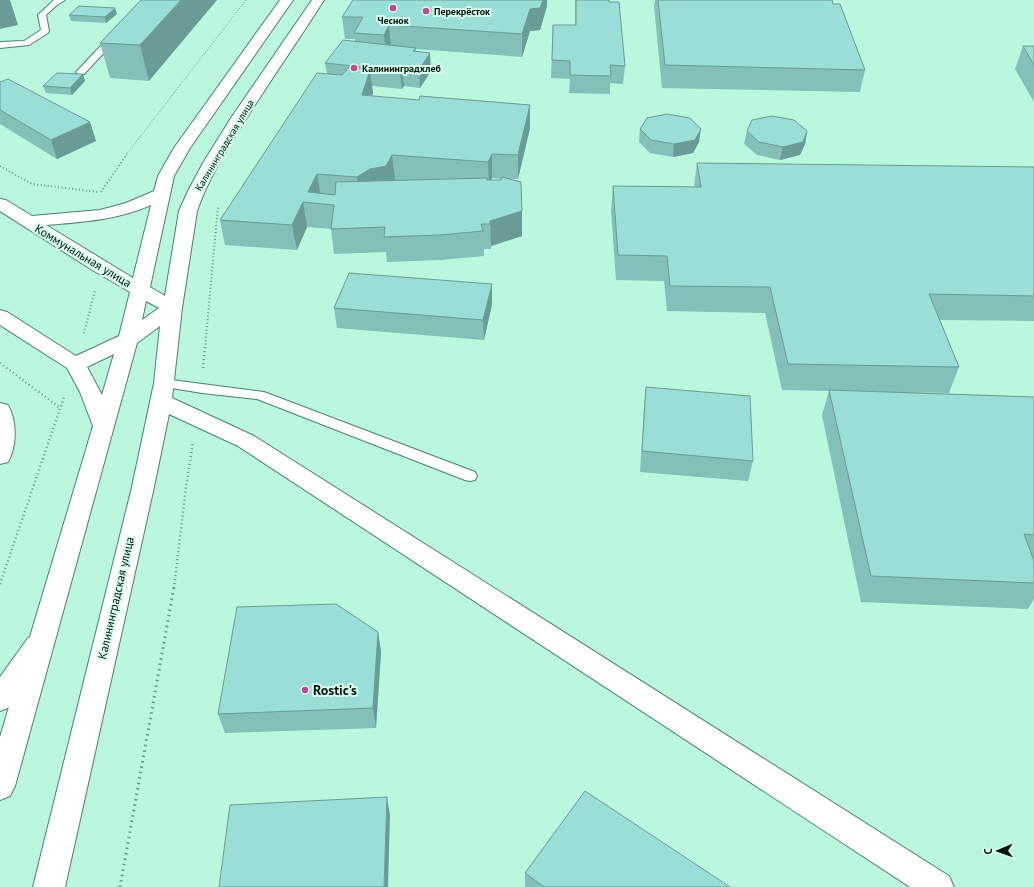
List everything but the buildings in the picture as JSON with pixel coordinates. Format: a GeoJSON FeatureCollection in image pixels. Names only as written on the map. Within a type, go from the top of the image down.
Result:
{"type":"FeatureCollection","features":[{"type":"Feature","properties":{"kind":"main road"},"geometry":{"type":"LineString","coordinates":[[0,786],[128,340],[160,196],[166,176],[182,148],[287,0]]}},
{"type":"Feature","properties":{"kind":"main road","name":"Калининградская улица"},"geometry":{"type":"LineString","coordinates":[[49,887],[143,487],[162,392],[172,308],[188,211],[193,196],[204,174],[248,104],[318,0]]}},
{"type":"Feature","properties":{"kind":"main road","name":"Коммунальная улица"},"geometry":{"type":"LineString","coordinates":[[27,222],[100,216],[132,207],[160,196]]}},
{"type":"Feature","properties":{"kind":"main road","name":"Коммунальная улица"},"geometry":{"type":"LineString","coordinates":[[0,204],[140,291]]}},
{"type":"Feature","properties":{"kind":"main road"},"geometry":{"type":"LineString","coordinates":[[75,364],[128,340],[172,308],[140,291]]}},
{"type":"Feature","properties":{"kind":"main road"},"geometry":{"type":"LineString","coordinates":[[0,316],[75,364],[90,392],[103,425]]}},
{"type":"Feature","properties":{"kind":"main road"},"geometry":{"type":"LineString","coordinates":[[162,392],[246,441],[938,887]]}},
{"type":"Feature","properties":{"kind":"main road"},"geometry":{"type":"LineString","coordinates":[[0,410],[2,420],[3,448],[0,456]]}},
{"type":"Feature","properties":{"kind":"main road"},"geometry":{"type":"LineString","coordinates":[[0,699],[42,640]]}},
{"type":"Feature","properties":{"kind":"lane"},"geometry":{"type":"LineString","coordinates":[[0,45],[26,43],[45,31],[42,15],[54,3],[61,0]]}},
{"type":"Feature","properties":{"kind":"lane"},"geometry":{"type":"LineString","coordinates":[[81,72],[122,28]]}},
{"type":"Feature","properties":{"kind":"lane"},"geometry":{"type":"LineString","coordinates":[[162,392],[202,389],[258,395],[470,476]]}},
{"type":"Feature","properties":{"kind":"path"},"geometry":{"type":"LineString","coordinates":[[101,192],[132,146],[246,0]]}},
{"type":"Feature","properties":{"kind":"path"},"geometry":{"type":"LineString","coordinates":[[0,363],[60,408]]}},
{"type":"Feature","properties":{"kind":"place","name":"Чеснок"},"geometry":{"type":"Point","coordinates":[393,8]}},
{"type":"Feature","properties":{"kind":"place","name":"Перекрёсток"},"geometry":{"type":"Point","coordinates":[426,11]}},
{"type":"Feature","properties":{"kind":"place","name":"Калининградхлеб"},"geometry":{"type":"Point","coordinates":[354,68]}},
{"type":"Feature","properties":{"kind":"place","name":"Rostic's"},"geometry":{"type":"Point","coordinates":[305,690]}}]}
